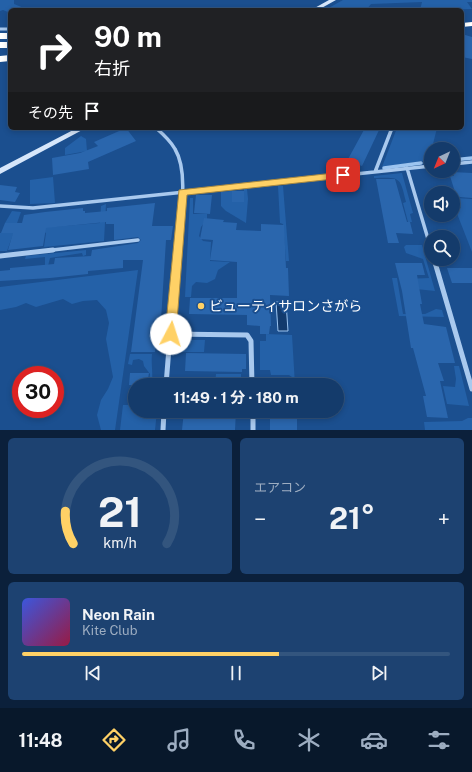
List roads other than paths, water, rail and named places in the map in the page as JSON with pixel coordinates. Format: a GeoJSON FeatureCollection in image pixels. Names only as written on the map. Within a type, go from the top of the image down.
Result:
{"type":"FeatureCollection","features":[{"type":"Feature","properties":{"kind":"street"},"geometry":{"type":"LineString","coordinates":[[318,8],[333,0]]}},
{"type":"Feature","properties":{"kind":"street"},"geometry":{"type":"LineString","coordinates":[[0,171],[79,130]]}},
{"type":"Feature","properties":{"kind":"street"},"geometry":{"type":"LineString","coordinates":[[158,130],[171,143],[179,155],[182,167],[182,192],[167,378]]}},
{"type":"Feature","properties":{"kind":"street"},"geometry":{"type":"LineString","coordinates":[[375,172],[391,130]]}},
{"type":"Feature","properties":{"kind":"street"},"geometry":{"type":"LineString","coordinates":[[460,163],[472,162]]}},
{"type":"Feature","properties":{"kind":"street"},"geometry":{"type":"LineString","coordinates":[[0,206],[33,208],[424,167]]}},
{"type":"Feature","properties":{"kind":"street"},"geometry":{"type":"LineString","coordinates":[[407,168],[425,230]]}},
{"type":"Feature","properties":{"kind":"street"},"geometry":{"type":"LineString","coordinates":[[0,256],[138,240]]}},
{"type":"Feature","properties":{"kind":"street"},"geometry":{"type":"LineString","coordinates":[[436,266],[472,389]]}},
{"type":"Feature","properties":{"kind":"street"},"geometry":{"type":"LineString","coordinates":[[171,334],[247,335],[251,341],[252,378]]}},
{"type":"Feature","properties":{"kind":"street"},"geometry":{"type":"LineString","coordinates":[[163,430],[164,418]]}},
{"type":"Feature","properties":{"kind":"street"},"geometry":{"type":"LineString","coordinates":[[253,418],[253,430]]}},
{"type":"Feature","properties":{"kind":"waterway"},"geometry":{"type":"LineString","coordinates":[[460,159],[472,158]]}},
{"type":"Feature","properties":{"kind":"waterway"},"geometry":{"type":"LineString","coordinates":[[384,168],[421,163]]}},
{"type":"Feature","properties":{"kind":"place","name":"ビューティサロンさがら"},"geometry":{"type":"Point","coordinates":[201,306]}}]}
